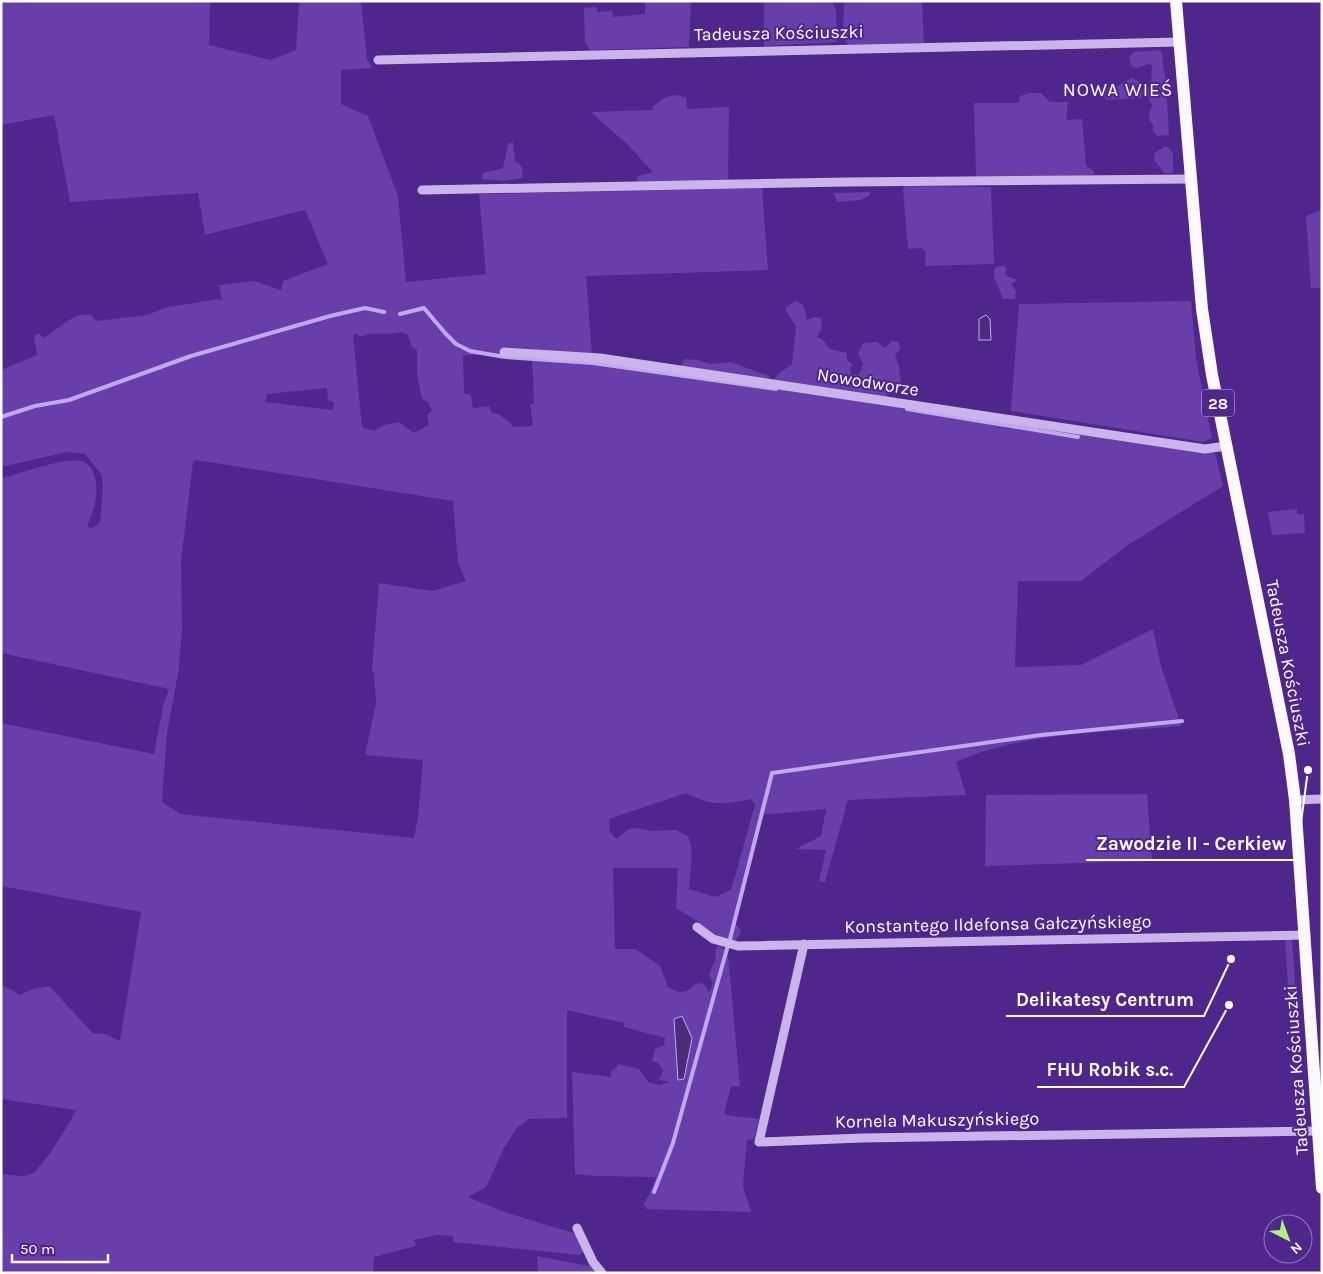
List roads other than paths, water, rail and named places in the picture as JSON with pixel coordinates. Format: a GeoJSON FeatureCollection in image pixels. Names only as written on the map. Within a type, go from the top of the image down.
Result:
{"type":"FeatureCollection","features":[{"type":"Feature","properties":{"kind":"main road","name":"Tadeusza Kościuszki"},"geometry":{"type":"LineString","coordinates":[[1176,1],[1202,309],[1226,446],[1287,746],[1295,800],[1306,935],[1322,1188]]}},
{"type":"Feature","properties":{"kind":"street","name":"Tadeusza Kościuszki"},"geometry":{"type":"LineString","coordinates":[[378,60],[1179,42]]}},
{"type":"Feature","properties":{"kind":"street"},"geometry":{"type":"LineString","coordinates":[[422,190],[848,182],[1191,179]]}},
{"type":"Feature","properties":{"kind":"street","name":"Nowodworze"},"geometry":{"type":"LineString","coordinates":[[504,352],[600,358],[1205,449],[1226,446]]}},
{"type":"Feature","properties":{"kind":"street"},"geometry":{"type":"LineString","coordinates":[[1295,800],[1322,799]]}},
{"type":"Feature","properties":{"kind":"street","name":"Konstantego Ildefonsa Gałczyńskiego"},"geometry":{"type":"LineString","coordinates":[[697,927],[713,939],[738,946],[1306,935]]}},
{"type":"Feature","properties":{"kind":"street","name":"Kornela Makuszyńskiego"},"geometry":{"type":"LineString","coordinates":[[804,944],[759,1142],[862,1138],[1318,1131]]}},
{"type":"Feature","properties":{"kind":"street"},"geometry":{"type":"LineString","coordinates":[[578,1228],[593,1262],[602,1273]]}},
{"type":"Feature","properties":{"kind":"waterway"},"geometry":{"type":"LineString","coordinates":[[1,417],[35,406],[69,400],[191,356],[330,316],[365,308],[384,312]]}},
{"type":"Feature","properties":{"kind":"waterway"},"geometry":{"type":"LineString","coordinates":[[400,314],[424,308],[456,344],[470,351],[505,357],[593,363],[776,389]]}},
{"type":"Feature","properties":{"kind":"waterway"},"geometry":{"type":"LineString","coordinates":[[907,409],[1078,437]]}},
{"type":"Feature","properties":{"kind":"waterway"},"geometry":{"type":"LineString","coordinates":[[729,943],[772,773],[1041,735],[1182,721]]}},
{"type":"Feature","properties":{"kind":"waterway"},"geometry":{"type":"LineString","coordinates":[[654,1192],[673,1143],[728,945]]}},
{"type":"Feature","properties":{"kind":"place","name":"Zawodzie II - Cerkiew"},"geometry":{"type":"Point","coordinates":[1308,770]}},
{"type":"Feature","properties":{"kind":"place","name":"Delikatesy Centrum"},"geometry":{"type":"Point","coordinates":[1231,959]}},
{"type":"Feature","properties":{"kind":"place","name":"FHU Robik s.c."},"geometry":{"type":"Point","coordinates":[1229,1005]}},
{"type":"Feature","properties":{"kind":"district","name":"NOWA WIEŚ"},"geometry":{"type":"Point","coordinates":[1118,89]}}]}
